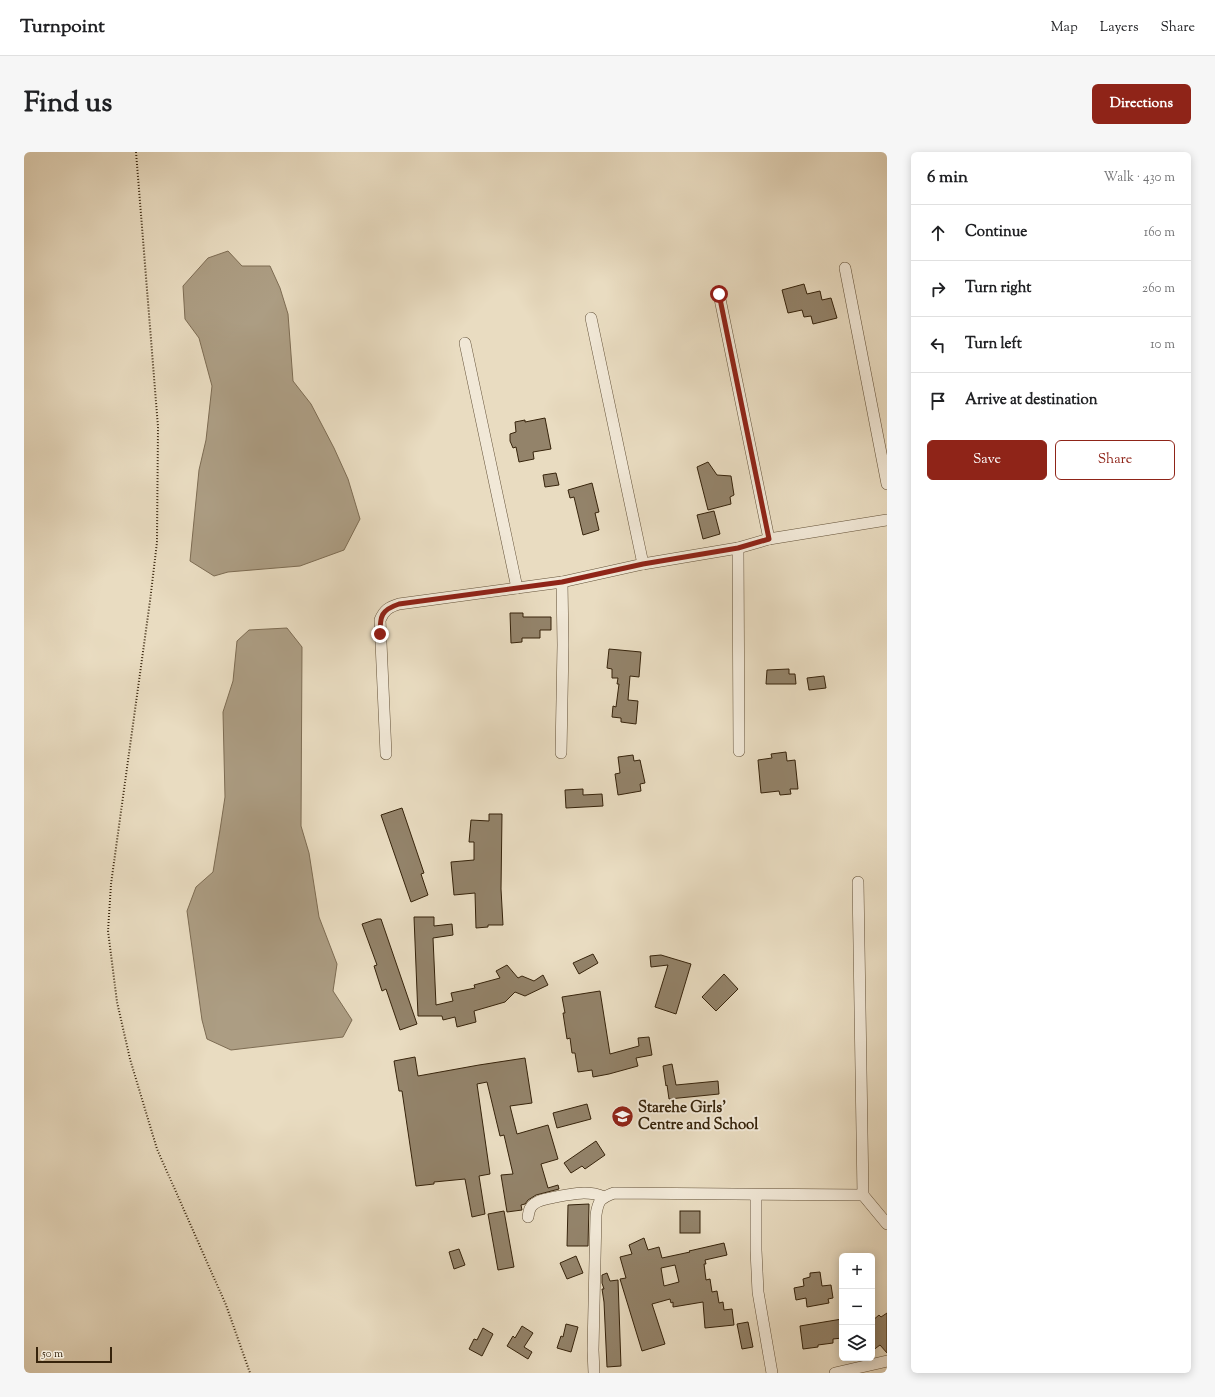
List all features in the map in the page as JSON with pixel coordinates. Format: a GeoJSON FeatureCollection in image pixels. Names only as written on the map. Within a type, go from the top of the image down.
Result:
{"type":"FeatureCollection","features":[{"type":"Feature","properties":{"kind":"street"},"geometry":{"type":"LineString","coordinates":[[845,268],[887,484]]}},
{"type":"Feature","properties":{"kind":"street"},"geometry":{"type":"LineString","coordinates":[[719,294],[769,539]]}},
{"type":"Feature","properties":{"kind":"street"},"geometry":{"type":"LineString","coordinates":[[591,318],[643,564]]}},
{"type":"Feature","properties":{"kind":"street"},"geometry":{"type":"LineString","coordinates":[[465,343],[517,588]]}},
{"type":"Feature","properties":{"kind":"street"},"geometry":{"type":"LineString","coordinates":[[386,754],[380,620],[383,612],[390,607],[399,604],[562,582],[643,564],[738,548],[769,539],[887,520]]}},
{"type":"Feature","properties":{"kind":"street"},"geometry":{"type":"LineString","coordinates":[[738,548],[738,751]]}},
{"type":"Feature","properties":{"kind":"street"},"geometry":{"type":"LineString","coordinates":[[561,753],[563,645],[562,582]]}},
{"type":"Feature","properties":{"kind":"street"},"geometry":{"type":"LineString","coordinates":[[858,882],[863,1195],[887,1224]]}},
{"type":"Feature","properties":{"kind":"street"},"geometry":{"type":"LineString","coordinates":[[528,1217],[529,1210],[533,1204],[541,1200],[577,1193],[604,1196],[614,1193],[863,1195]]}},
{"type":"Feature","properties":{"kind":"street"},"geometry":{"type":"LineString","coordinates":[[756,1195],[758,1292],[772,1373]]}},
{"type":"Feature","properties":{"kind":"street"},"geometry":{"type":"LineString","coordinates":[[594,1373],[593,1350],[596,1215],[598,1204],[604,1196]]}},
{"type":"Feature","properties":{"kind":"street"},"geometry":{"type":"LineString","coordinates":[[835,1373],[887,1361]]}},
{"type":"Feature","properties":{"kind":"path"},"geometry":{"type":"LineString","coordinates":[[136,152],[158,427],[157,542],[111,884],[108,931],[117,1002],[130,1059],[157,1149],[226,1306],[250,1373]]}},
{"type":"Feature","properties":{"kind":"shaded area"},"geometry":{"type":"Polygon","coordinates":[[[228,251],[242,266],[270,266],[280,288],[288,314],[293,381],[311,404],[334,448],[348,479],[360,519],[344,550],[300,566],[228,572],[214,576],[190,561],[199,470],[206,440],[212,386],[199,338],[185,319],[183,286],[208,258],[228,251]]]}},
{"type":"Feature","properties":{"kind":"shaded area"},"geometry":{"type":"Polygon","coordinates":[[[287,628],[302,647],[301,826],[309,853],[319,917],[337,964],[333,991],[352,1020],[343,1037],[231,1050],[207,1039],[202,1020],[187,911],[196,887],[213,872],[225,797],[223,712],[233,681],[237,641],[249,630],[287,628]]]}},
{"type":"Feature","properties":{"kind":"building"},"geometry":{"type":"Polygon","coordinates":[[[804,284],[807,294],[820,291],[822,300],[831,298],[837,318],[813,324],[811,316],[804,317],[802,310],[788,313],[782,290],[804,284]]]}},
{"type":"Feature","properties":{"kind":"building"},"geometry":{"type":"Polygon","coordinates":[[[545,418],[551,449],[533,452],[534,459],[519,462],[516,447],[513,448],[510,441],[510,434],[516,432],[515,422],[525,420],[525,422],[545,418]]]}},
{"type":"Feature","properties":{"kind":"building"},"geometry":{"type":"Polygon","coordinates":[[[708,462],[717,475],[731,476],[734,495],[730,497],[731,504],[708,510],[697,467],[708,462]]]}},
{"type":"Feature","properties":{"kind":"building"},"geometry":{"type":"Polygon","coordinates":[[[556,473],[559,485],[545,487],[543,475],[556,473]]]}},
{"type":"Feature","properties":{"kind":"building"},"geometry":{"type":"Polygon","coordinates":[[[592,483],[599,512],[595,513],[599,530],[583,535],[574,497],[570,498],[568,490],[592,483]]]}},
{"type":"Feature","properties":{"kind":"building"},"geometry":{"type":"Polygon","coordinates":[[[714,511],[720,534],[703,539],[697,515],[714,511]]]}},
{"type":"Feature","properties":{"kind":"building"},"geometry":{"type":"Polygon","coordinates":[[[510,613],[523,613],[523,617],[551,617],[551,630],[540,630],[540,638],[522,638],[522,642],[511,643],[510,613]]]}},
{"type":"Feature","properties":{"kind":"building"},"geometry":{"type":"Polygon","coordinates":[[[609,649],[641,652],[639,677],[630,676],[628,700],[638,701],[636,724],[621,722],[621,718],[612,717],[613,706],[616,707],[619,684],[617,684],[618,678],[612,678],[612,669],[607,668],[609,649]]]}},
{"type":"Feature","properties":{"kind":"building"},"geometry":{"type":"Polygon","coordinates":[[[789,669],[789,674],[795,674],[796,684],[766,684],[767,670],[789,669]]]}},
{"type":"Feature","properties":{"kind":"building"},"geometry":{"type":"Polygon","coordinates":[[[824,676],[826,688],[809,690],[807,678],[824,676]]]}},
{"type":"Feature","properties":{"kind":"building"},"geometry":{"type":"Polygon","coordinates":[[[786,752],[787,761],[795,760],[798,789],[790,789],[791,794],[780,795],[779,791],[761,793],[758,760],[772,758],[771,754],[786,752]]]}},
{"type":"Feature","properties":{"kind":"building"},"geometry":{"type":"Polygon","coordinates":[[[633,755],[634,761],[640,760],[645,783],[640,784],[641,791],[618,795],[615,774],[620,773],[618,757],[633,755]]]}},
{"type":"Feature","properties":{"kind":"building"},"geometry":{"type":"Polygon","coordinates":[[[583,789],[583,795],[602,794],[603,806],[566,808],[565,790],[583,789]]]}},
{"type":"Feature","properties":{"kind":"building"},"geometry":{"type":"Polygon","coordinates":[[[402,808],[424,873],[421,874],[428,895],[411,902],[381,815],[402,808]]]}},
{"type":"Feature","properties":{"kind":"building"},"geometry":{"type":"Polygon","coordinates":[[[489,814],[502,814],[501,889],[503,925],[488,925],[488,927],[476,928],[475,893],[454,895],[451,862],[474,860],[474,842],[469,842],[471,820],[489,821],[489,814]]]}},
{"type":"Feature","properties":{"kind":"building"},"geometry":{"type":"Polygon","coordinates":[[[414,917],[434,917],[434,926],[452,924],[453,935],[433,938],[436,1005],[453,1001],[451,993],[475,988],[474,985],[500,978],[496,971],[507,965],[518,978],[522,976],[534,981],[543,975],[548,985],[525,996],[515,992],[505,1002],[474,1011],[476,1022],[457,1027],[455,1017],[443,1020],[442,1016],[418,1016],[414,917]]]}},
{"type":"Feature","properties":{"kind":"building"},"geometry":{"type":"Polygon","coordinates":[[[381,919],[417,1024],[400,1030],[386,989],[382,991],[374,966],[377,965],[362,924],[381,919]]]}},
{"type":"Feature","properties":{"kind":"building"},"geometry":{"type":"Polygon","coordinates":[[[593,954],[598,963],[579,974],[573,963],[593,954]]]}},
{"type":"Feature","properties":{"kind":"building"},"geometry":{"type":"Polygon","coordinates":[[[661,955],[691,964],[676,1014],[655,1007],[668,965],[651,967],[650,956],[661,955]]]}},
{"type":"Feature","properties":{"kind":"building"},"geometry":{"type":"Polygon","coordinates":[[[724,974],[738,989],[716,1011],[702,997],[724,974]]]}},
{"type":"Feature","properties":{"kind":"building"},"geometry":{"type":"Polygon","coordinates":[[[600,991],[610,1054],[639,1046],[638,1038],[649,1037],[652,1055],[636,1058],[638,1066],[593,1077],[592,1070],[578,1072],[575,1053],[572,1053],[570,1038],[567,1039],[562,997],[600,991]]]}},
{"type":"Feature","properties":{"kind":"building"},"geometry":{"type":"Polygon","coordinates":[[[415,1057],[418,1076],[525,1058],[532,1103],[510,1106],[517,1134],[548,1125],[558,1159],[541,1164],[548,1188],[558,1185],[559,1189],[536,1195],[525,1204],[521,1205],[522,1210],[507,1212],[501,1175],[513,1174],[504,1135],[500,1136],[487,1082],[477,1084],[490,1174],[479,1176],[485,1214],[472,1217],[465,1179],[434,1182],[434,1184],[416,1186],[402,1091],[399,1091],[394,1061],[415,1057]]]}},
{"type":"Feature","properties":{"kind":"building"},"geometry":{"type":"Polygon","coordinates":[[[672,1064],[676,1085],[718,1081],[719,1094],[669,1099],[663,1066],[672,1064]]]}},
{"type":"Feature","properties":{"kind":"building"},"geometry":{"type":"Polygon","coordinates":[[[587,1104],[591,1119],[557,1128],[553,1113],[587,1104]]]}},
{"type":"Feature","properties":{"kind":"building"},"geometry":{"type":"Polygon","coordinates":[[[596,1141],[605,1155],[585,1169],[582,1166],[571,1173],[564,1163],[596,1141]]]}},
{"type":"Feature","properties":{"kind":"building"},"geometry":{"type":"Polygon","coordinates":[[[589,1204],[588,1246],[567,1246],[568,1205],[589,1204]]]}},
{"type":"Feature","properties":{"kind":"building"},"geometry":{"type":"Polygon","coordinates":[[[504,1211],[514,1267],[498,1270],[488,1214],[504,1211]]]}},
{"type":"Feature","properties":{"kind":"building"},"geometry":{"type":"Polygon","coordinates":[[[680,1211],[700,1211],[700,1233],[680,1233],[680,1211]]]}},
{"type":"Feature","properties":{"kind":"building"},"geometry":{"type":"Polygon","coordinates":[[[644,1238],[648,1250],[659,1247],[662,1258],[724,1243],[727,1255],[705,1260],[706,1264],[704,1264],[706,1280],[710,1279],[712,1292],[717,1291],[719,1303],[723,1302],[724,1310],[732,1309],[734,1325],[705,1328],[703,1302],[673,1307],[673,1302],[671,1303],[670,1299],[652,1304],[665,1344],[642,1351],[620,1279],[626,1278],[620,1257],[632,1254],[629,1245],[644,1238]],[[675,1265],[661,1268],[664,1286],[679,1282],[675,1265]]]}},
{"type":"Feature","properties":{"kind":"building"},"geometry":{"type":"Polygon","coordinates":[[[459,1249],[465,1265],[454,1269],[449,1252],[459,1249]]]}},
{"type":"Feature","properties":{"kind":"building"},"geometry":{"type":"Polygon","coordinates":[[[576,1256],[583,1273],[567,1279],[560,1263],[576,1256]]]}},
{"type":"Feature","properties":{"kind":"building"},"geometry":{"type":"Polygon","coordinates":[[[820,1272],[822,1286],[831,1285],[833,1298],[828,1299],[829,1303],[807,1307],[806,1298],[796,1300],[794,1288],[804,1286],[803,1279],[810,1277],[810,1273],[820,1272]]]}},
{"type":"Feature","properties":{"kind":"building"},"geometry":{"type":"Polygon","coordinates":[[[607,1273],[610,1281],[618,1280],[621,1366],[607,1367],[602,1289],[604,1289],[602,1275],[607,1273]]]}},
{"type":"Feature","properties":{"kind":"building"},"geometry":{"type":"Polygon","coordinates":[[[887,1313],[887,1353],[880,1345],[875,1349],[875,1318],[879,1315],[881,1317],[887,1313]]]}},
{"type":"Feature","properties":{"kind":"building"},"geometry":{"type":"Polygon","coordinates":[[[839,1320],[839,1338],[833,1339],[833,1343],[803,1349],[800,1326],[839,1320]]]}},
{"type":"Feature","properties":{"kind":"building"},"geometry":{"type":"Polygon","coordinates":[[[748,1322],[753,1347],[742,1349],[737,1324],[748,1322]]]}},
{"type":"Feature","properties":{"kind":"building"},"geometry":{"type":"Polygon","coordinates":[[[566,1324],[578,1327],[571,1352],[557,1348],[561,1336],[563,1337],[566,1324]]]}},
{"type":"Feature","properties":{"kind":"building"},"geometry":{"type":"Polygon","coordinates":[[[522,1326],[533,1333],[524,1347],[532,1352],[528,1359],[507,1346],[513,1336],[515,1338],[522,1326]]]}},
{"type":"Feature","properties":{"kind":"building"},"geometry":{"type":"Polygon","coordinates":[[[483,1328],[493,1334],[482,1356],[469,1349],[474,1339],[477,1340],[483,1328]]]}},
{"type":"Feature","properties":{"kind":"place","name":"Starehe Girls' Centre and School"},"geometry":{"type":"Point","coordinates":[623,1116]}},
{"type":"Feature","properties":{"kind":"route"},"geometry":{"type":"LineString","coordinates":[[380,634],[380,620],[383,612],[390,607],[399,604],[562,582],[643,564],[738,548],[769,539],[719,294]]}}]}
